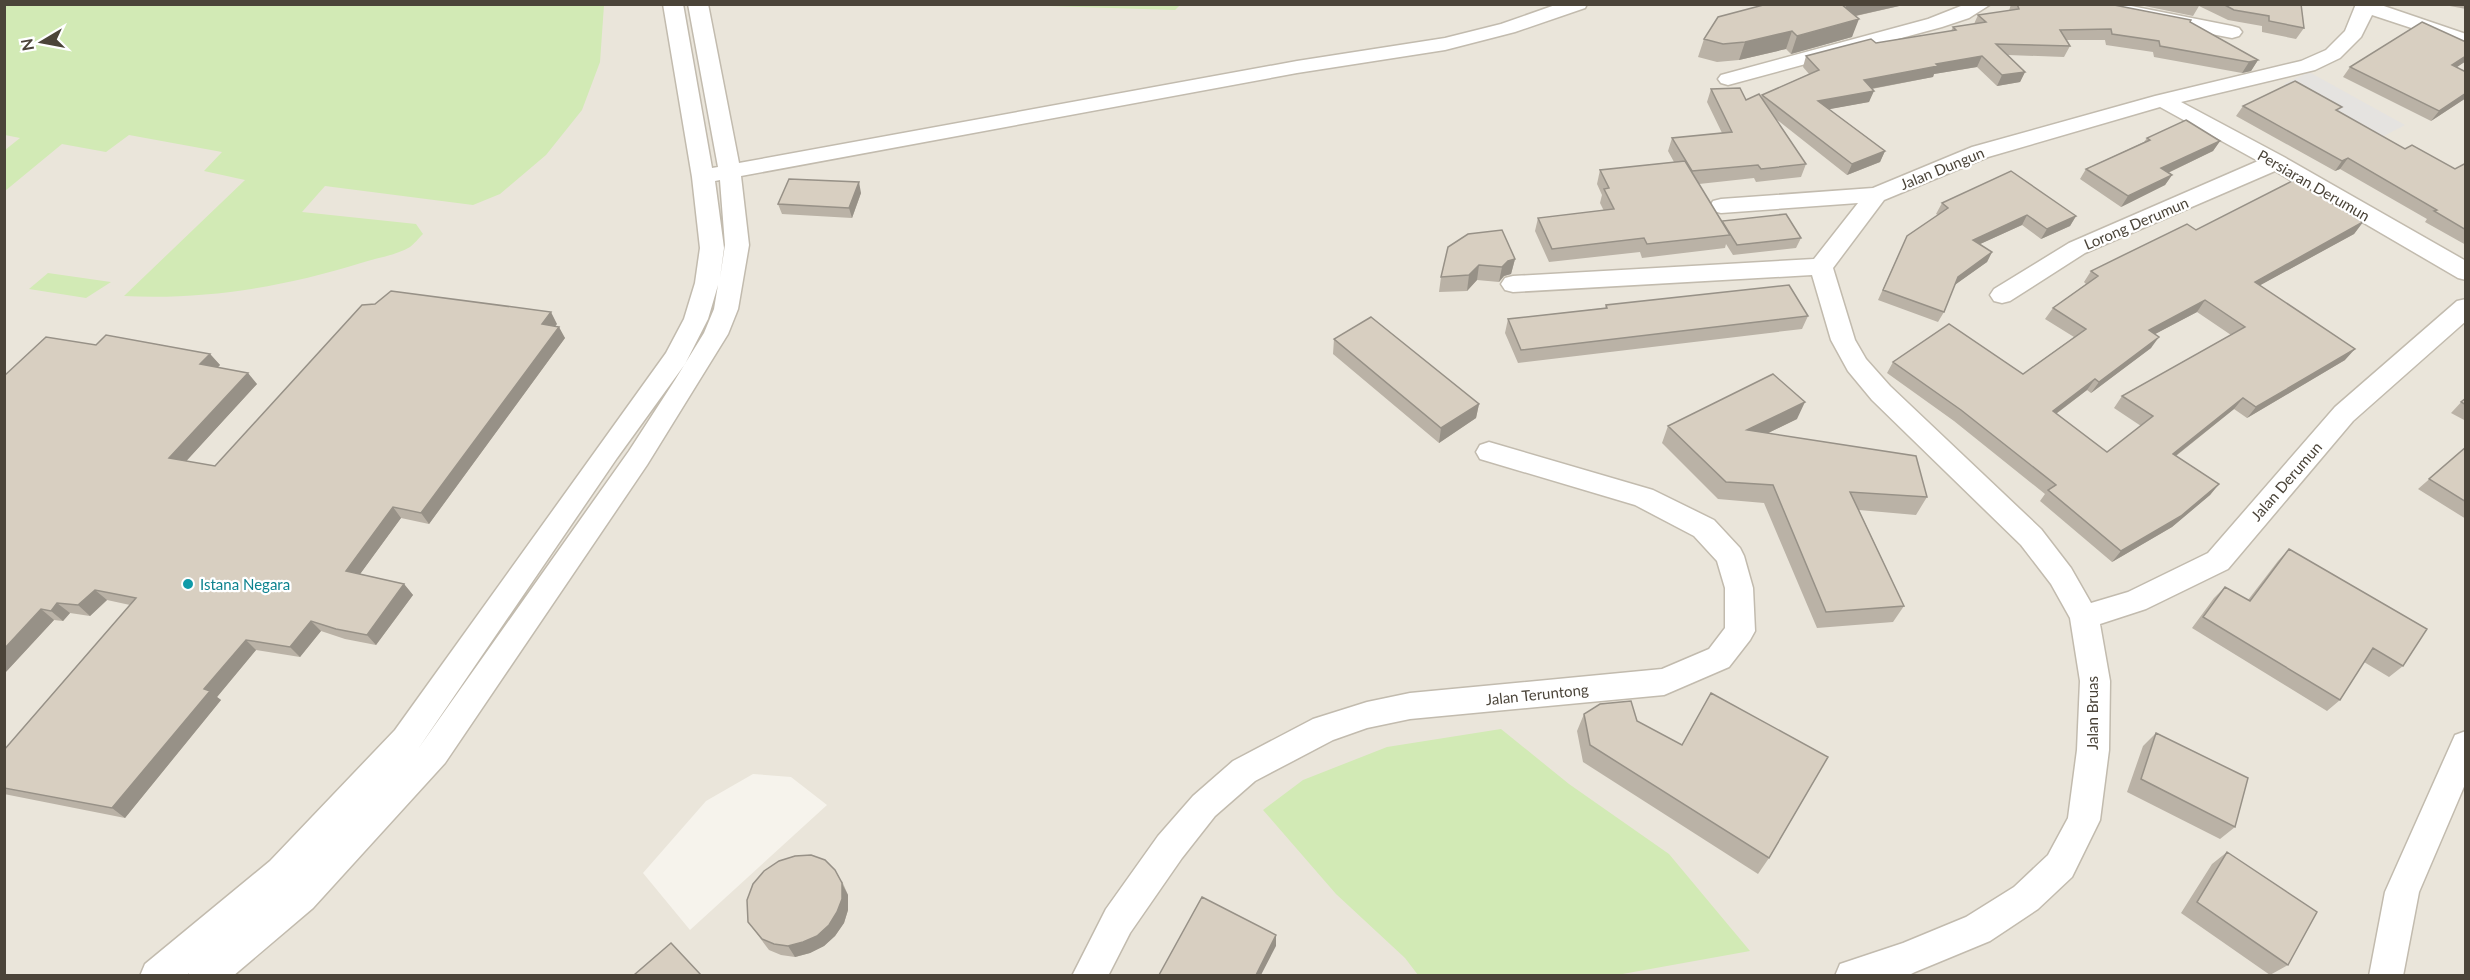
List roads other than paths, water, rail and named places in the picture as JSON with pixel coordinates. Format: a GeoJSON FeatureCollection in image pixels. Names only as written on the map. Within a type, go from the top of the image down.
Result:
{"type":"FeatureCollection","features":[{"type":"Feature","properties":{"kind":"street"},"geometry":{"type":"LineString","coordinates":[[205,975],[301,897],[434,753],[673,405],[716,334],[726,309],[737,245],[716,175],[673,4]]}},
{"type":"Feature","properties":{"kind":"street"},"geometry":{"type":"LineString","coordinates":[[157,975],[182,957],[282,872],[406,740],[608,451],[676,358],[696,319],[709,271],[712,248],[716,175],[698,4]]}},
{"type":"Feature","properties":{"kind":"street"},"geometry":{"type":"LineString","coordinates":[[716,175],[1286,69],[1445,44],[1508,28],[1578,4]]}},
{"type":"Feature","properties":{"kind":"street"},"geometry":{"type":"LineString","coordinates":[[1728,79],[1935,23],[1982,4]]}},
{"type":"Feature","properties":{"kind":"street"},"geometry":{"type":"LineString","coordinates":[[2089,4],[2232,32]]}},
{"type":"Feature","properties":{"kind":"street"},"geometry":{"type":"LineString","coordinates":[[2366,6],[2465,40]]}},
{"type":"Feature","properties":{"kind":"street","name":"Jalan Dungun"},"geometry":{"type":"LineString","coordinates":[[1876,195],[1980,152],[2162,100],[2308,66],[2333,54],[2354,33],[2366,6]]}},
{"type":"Feature","properties":{"kind":"street","name":"Persiaran Derumun"},"geometry":{"type":"LineString","coordinates":[[2162,100],[2276,162],[2466,272]]}},
{"type":"Feature","properties":{"kind":"street","name":"Lorong Derumun"},"geometry":{"type":"LineString","coordinates":[[2002,295],[2077,248],[2276,162]]}},
{"type":"Feature","properties":{"kind":"street"},"geometry":{"type":"LineString","coordinates":[[1721,206],[1876,195]]}},
{"type":"Feature","properties":{"kind":"street"},"geometry":{"type":"LineString","coordinates":[[1513,284],[1821,267],[1876,195]]}},
{"type":"Feature","properties":{"kind":"street","name":"Jalan Bruas"},"geometry":{"type":"LineString","coordinates":[[1821,267],[1843,340],[1857,365],[1881,393],[2031,537],[2061,576],[2084,617],[2095,681],[2093,750],[2084,820],[2060,866],[2026,898],[1978,929],[1903,960],[1852,975]]}},
{"type":"Feature","properties":{"kind":"street","name":"Jalan Derumun"},"geometry":{"type":"LineString","coordinates":[[2084,617],[2136,602],[2218,561],[2344,414],[2466,307]]}},
{"type":"Feature","properties":{"kind":"street","name":"Jalan Teruntong"},"geometry":{"type":"LineString","coordinates":[[1089,975],[1118,921],[1170,847],[1204,806],[1254,765],[1324,729],[1410,706],[1664,682],[1719,658],[1740,631],[1739,588],[1730,556],[1704,528],[1643,497],[1489,452]]}},
{"type":"Feature","properties":{"kind":"street"},"geometry":{"type":"LineString","coordinates":[[2386,975],[2402,892],[2466,745]]}},
{"type":"Feature","properties":{"kind":"place","name":"Istana Negara"},"geometry":{"type":"Point","coordinates":[188,584]}}]}
